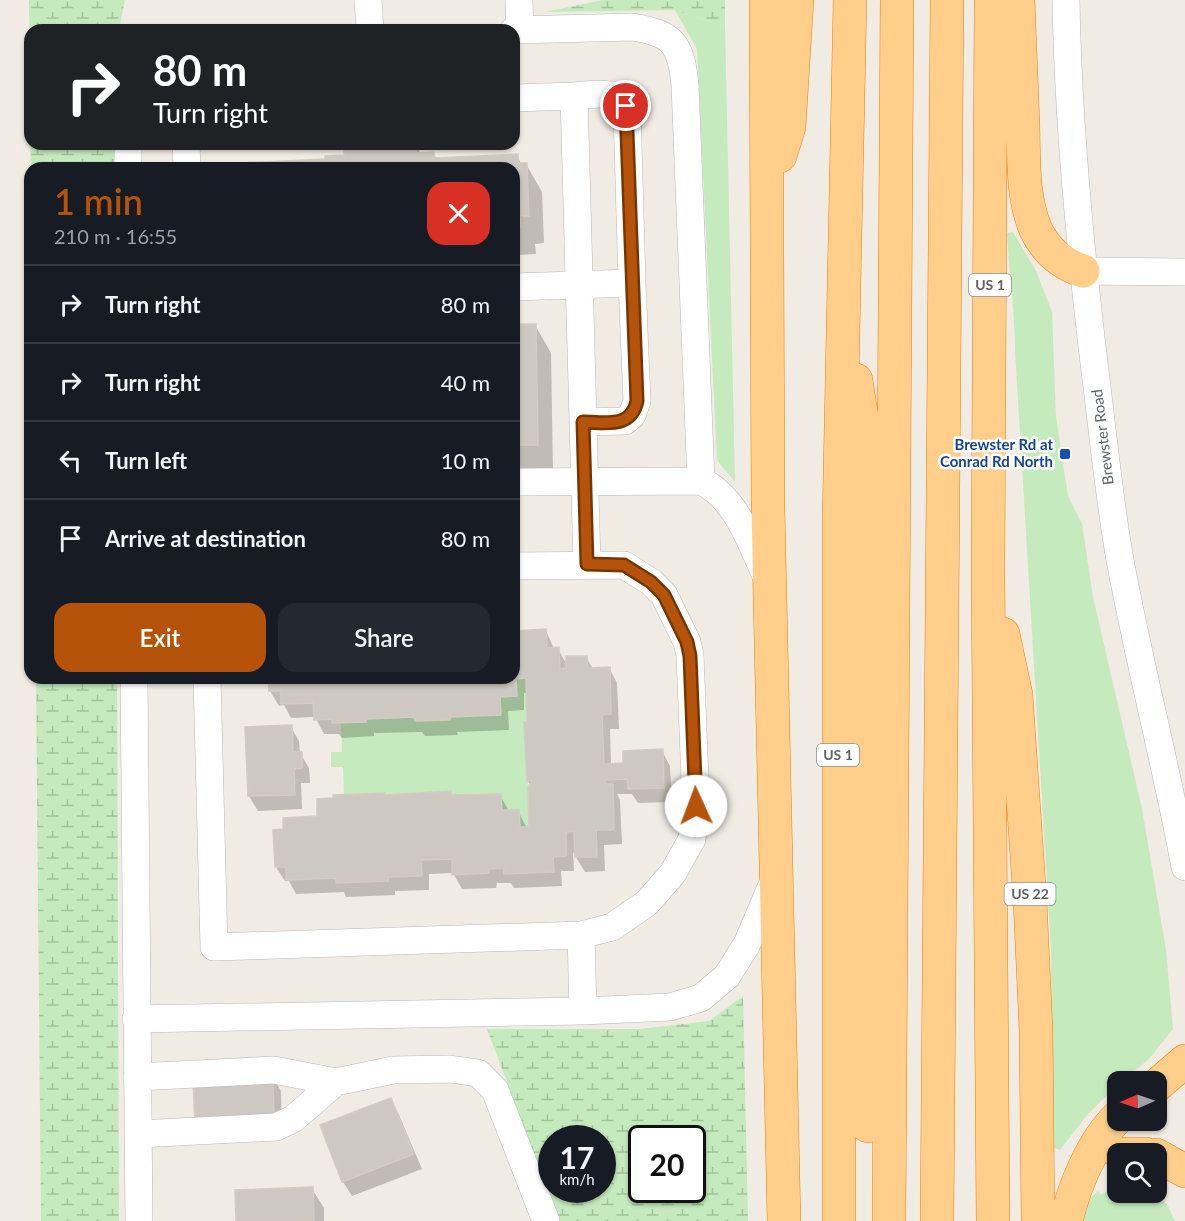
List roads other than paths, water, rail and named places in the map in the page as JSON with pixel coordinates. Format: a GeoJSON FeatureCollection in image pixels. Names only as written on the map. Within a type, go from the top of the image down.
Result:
{"type":"FeatureCollection","features":[{"type":"Feature","properties":{"kind":"highway"},"geometry":{"type":"LineString","coordinates":[[766,0],[770,585],[784,1221]]}},
{"type":"Feature","properties":{"kind":"highway"},"geometry":{"type":"LineString","coordinates":[[766,202],[789,127],[796,0]]}},
{"type":"Feature","properties":{"kind":"highway","name":"US 1"},"geometry":{"type":"LineString","coordinates":[[839,1221],[838,600],[850,0]]}},
{"type":"Feature","properties":{"kind":"highway"},"geometry":{"type":"LineString","coordinates":[[889,1221],[897,0]]}},
{"type":"Feature","properties":{"kind":"highway"},"geometry":{"type":"LineString","coordinates":[[938,1221],[947,0]]}},
{"type":"Feature","properties":{"kind":"highway","name":"US 1"},"geometry":{"type":"LineString","coordinates":[[991,0],[988,570],[993,1221]]}},
{"type":"Feature","properties":{"kind":"highway"},"geometry":{"type":"LineString","coordinates":[[1018,0],[1024,177],[1031,216],[1040,236],[1052,253],[1062,262],[1083,271]]}},
{"type":"Feature","properties":{"kind":"highway"},"geometry":{"type":"LineString","coordinates":[[843,289],[863,426],[864,934],[871,1221]]}},
{"type":"Feature","properties":{"kind":"highway","name":"US 22"},"geometry":{"type":"LineString","coordinates":[[988,570],[1017,706],[1035,1000],[1038,1221]]}},
{"type":"Feature","properties":{"kind":"highway"},"geometry":{"type":"LineString","coordinates":[[939,1045],[948,1221]]}},
{"type":"Feature","properties":{"kind":"highway"},"geometry":{"type":"LineString","coordinates":[[1167,1077],[1185,1061]]}},
{"type":"Feature","properties":{"kind":"highway"},"geometry":{"type":"LineString","coordinates":[[1066,1221],[1076,1189],[1102,1134],[1107,1129]]}},
{"type":"Feature","properties":{"kind":"highway"},"geometry":{"type":"LineString","coordinates":[[1083,1174],[1094,1164],[1107,1159]]}},
{"type":"Feature","properties":{"kind":"highway"},"geometry":{"type":"LineString","coordinates":[[1167,1161],[1185,1171]]}},
{"type":"Feature","properties":{"kind":"street"},"geometry":{"type":"LineString","coordinates":[[368,0],[370,24]]}},
{"type":"Feature","properties":{"kind":"street"},"geometry":{"type":"LineString","coordinates":[[517,24],[519,0]]}},
{"type":"Feature","properties":{"kind":"street","name":"Brewster Road"},"geometry":{"type":"LineString","coordinates":[[1066,0],[1070,95],[1083,271],[1111,501],[1133,628],[1185,867]]}},
{"type":"Feature","properties":{"kind":"street"},"geometry":{"type":"LineString","coordinates":[[520,30],[632,27],[647,29],[668,39],[677,47],[682,58],[701,481]]}},
{"type":"Feature","properties":{"kind":"street"},"geometry":{"type":"LineString","coordinates":[[520,98],[611,95],[620,98],[626,106],[637,401],[635,411],[625,421],[583,422]]}},
{"type":"Feature","properties":{"kind":"street"},"geometry":{"type":"LineString","coordinates":[[574,96],[587,564]]}},
{"type":"Feature","properties":{"kind":"street"},"geometry":{"type":"LineString","coordinates":[[1083,271],[1185,272]]}},
{"type":"Feature","properties":{"kind":"street"},"geometry":{"type":"LineString","coordinates":[[520,287],[632,284]]}},
{"type":"Feature","properties":{"kind":"street"},"geometry":{"type":"LineString","coordinates":[[520,482],[701,481],[710,485],[726,499],[738,517],[770,585]]}},
{"type":"Feature","properties":{"kind":"street"},"geometry":{"type":"LineString","coordinates":[[207,684],[214,946],[581,935],[612,927],[646,903],[673,873],[692,839],[696,806],[690,656],[687,642],[664,595],[651,582],[624,565],[520,566]]}},
{"type":"Feature","properties":{"kind":"street"},"geometry":{"type":"LineString","coordinates":[[134,684],[139,1221]]}},
{"type":"Feature","properties":{"kind":"street"},"geometry":{"type":"LineString","coordinates":[[136,1018],[583,1011],[670,1007],[701,998],[727,976],[737,961],[776,876]]}},
{"type":"Feature","properties":{"kind":"street"},"geometry":{"type":"LineString","coordinates":[[581,935],[583,1011]]}},
{"type":"Feature","properties":{"kind":"street"},"geometry":{"type":"LineString","coordinates":[[137,1077],[274,1070],[336,1082],[393,1070],[450,1069],[478,1073],[495,1090],[546,1221]]}},
{"type":"Feature","properties":{"kind":"street"},"geometry":{"type":"LineString","coordinates":[[138,1134],[276,1127],[292,1119],[336,1082]]}},
{"type":"Feature","properties":{"kind":"place","name":"Brewster Rd at Conrad Rd North"},"geometry":{"type":"Point","coordinates":[1065,454]}}]}
